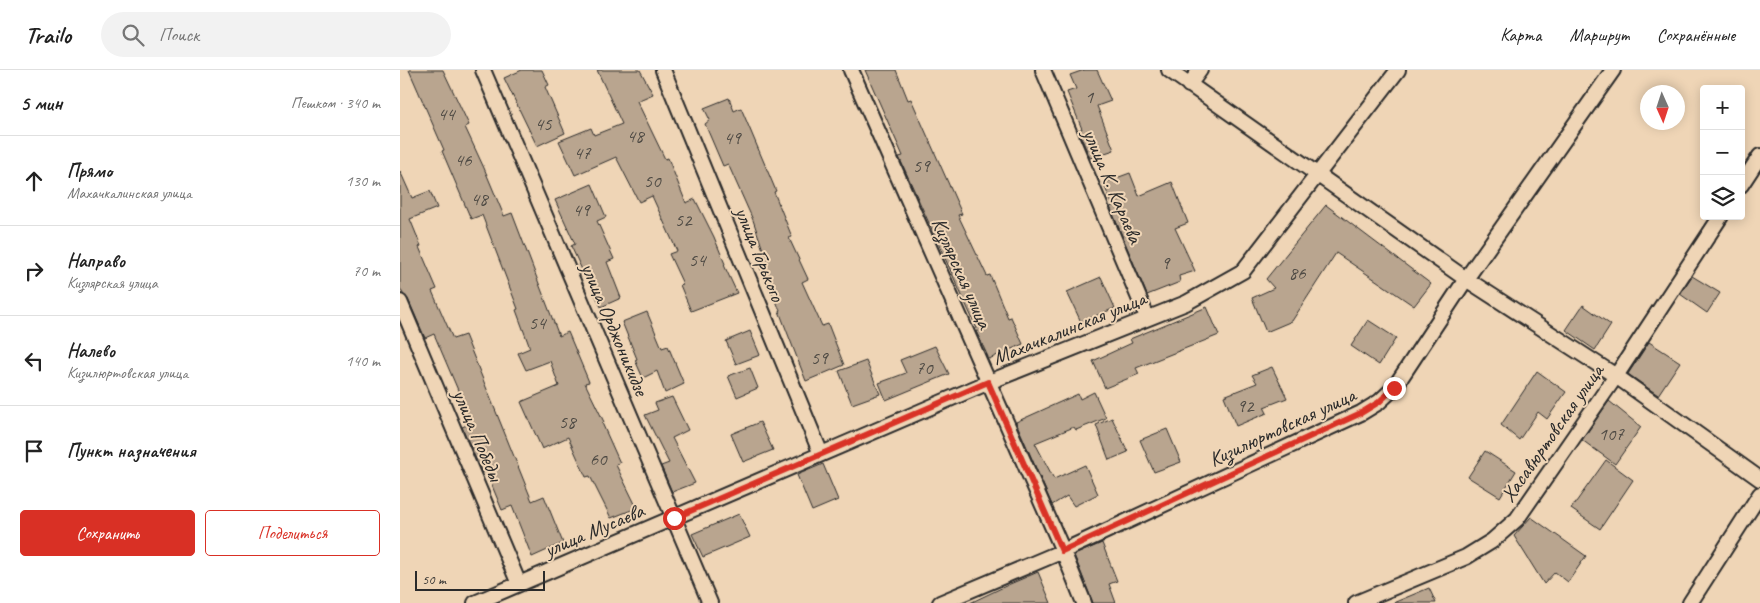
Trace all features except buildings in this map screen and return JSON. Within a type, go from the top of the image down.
[{"type":"street","name":"улица Орджоникидзе","points":[[482,70],[710,603]]},
{"type":"street","name":"улица Горького","points":[[663,70],[821,454]]},
{"type":"street","name":"Кизлярская улица","points":[[851,70],[1084,603]]},
{"type":"street","name":"улица К. Караева","points":[[1042,70],[1147,318]]},
{"type":"street","points":[[1169,70],[1466,279],[1616,376],[1760,479]]},
{"type":"street","points":[[1190,85],[1200,70]]},
{"type":"street","name":"Махачкалинская улица","points":[[674,518],[988,382],[1186,303],[1243,271],[1398,70]]},
{"type":"street","name":"Кизилюртовская улица","points":[[940,603],[1062,551],[1361,413],[1379,402],[1394,388],[1466,279],[1613,70]]},
{"type":"street","points":[[1745,179],[1760,156]]},
{"type":"street","name":"Хасавюртовская улица","points":[[1356,603],[1466,557],[1492,542],[1517,519],[1616,376],[1718,220]]},
{"type":"street","name":"улица Победы","points":[[400,302],[519,584]]},
{"type":"street","points":[[1690,603],[1760,494]]},
{"type":"street","name":"улица Мусаева","points":[[476,603],[674,518]]},
{"type":"route","points":[[674,518],[988,382],[1062,551],[1361,413],[1379,402],[1394,388]]}]
